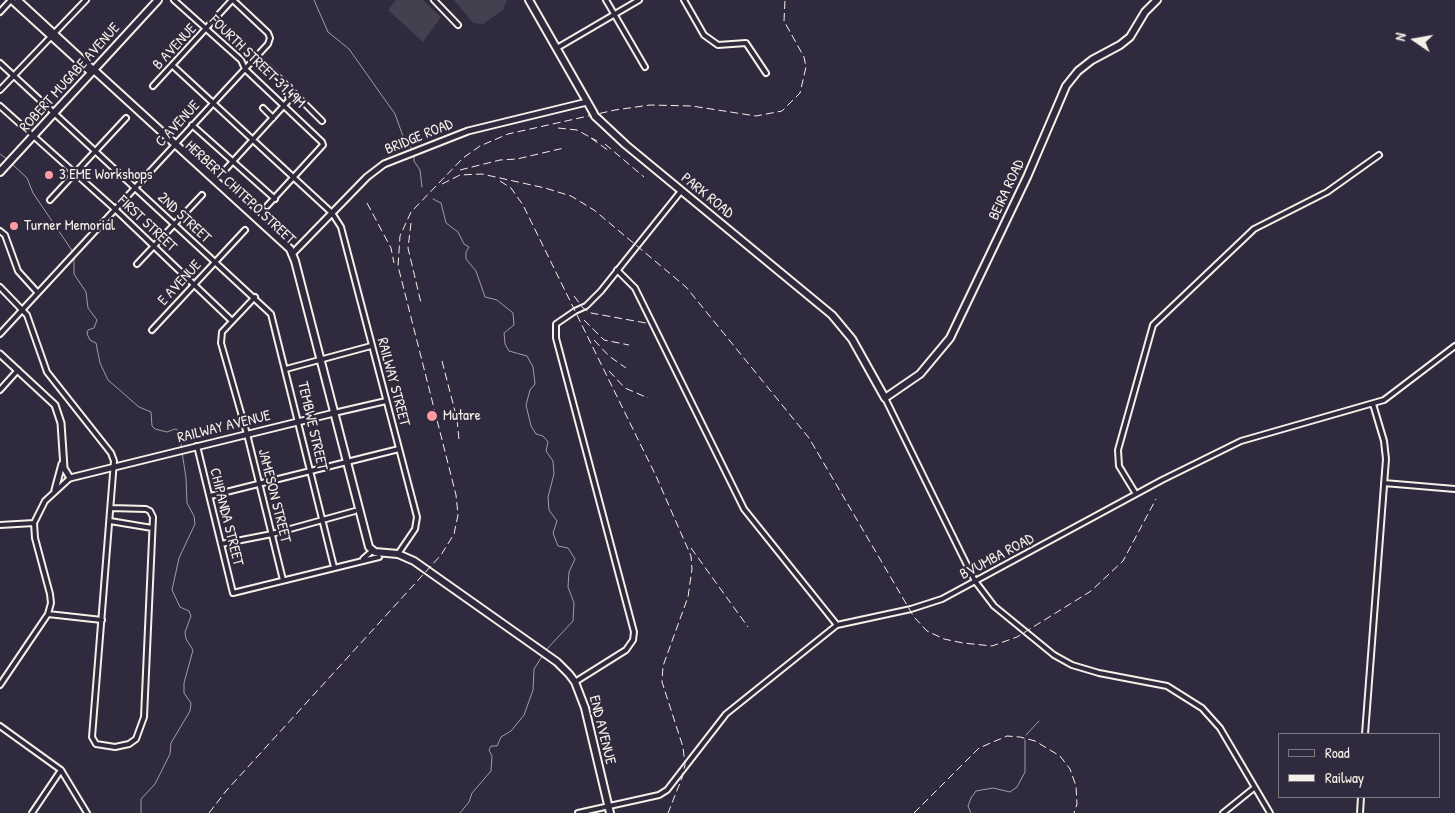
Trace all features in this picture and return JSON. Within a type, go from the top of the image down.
[{"type":"highway","name":"ROBERT MUGABE AVENUE","points":[[2,170],[158,0]]},
{"type":"highway","name":"PARK ROAD","points":[[529,0],[594,114],[606,128],[838,321],[852,339],[885,398]]},
{"type":"highway","name":"BEIRA ROAD","points":[[885,398],[920,374],[950,338],[1027,177],[1066,86],[1078,71],[1092,60],[1120,45],[1130,37],[1146,12],[1157,0]]},
{"type":"highway","name":"HERBERT CHITEPO STREET","points":[[92,71],[286,251],[293,267],[318,359]]},
{"type":"highway","name":"HERBERT CHITEPO STREET","points":[[173,145],[285,244],[292,254],[345,463],[371,553]]},
{"type":"highway","name":"HERBERT CHITEPO STREET","points":[[345,463],[364,545],[371,553]]},
{"type":"highway","name":"END AVENUE","points":[[371,553],[379,557],[401,558],[412,562],[457,597],[531,644]]},
{"type":"highway","name":"END AVENUE","points":[[371,553],[398,554],[414,561],[564,668],[575,682],[585,708],[609,809]]},
{"type":"main road","name":"HERBERT CHITEPO STREET","points":[[11,0],[53,35]]},
{"type":"main road","name":"HERBERT CHITEPO STREET","points":[[18,0],[92,71]]},
{"type":"main road","name":"BRIDGE ROAD","points":[[292,254],[367,177],[384,164],[468,131],[587,102]]},
{"type":"main road","points":[[0,354],[55,405],[61,423],[64,468],[70,478]]},
{"type":"main road","name":"RAILWAY AVENUE","points":[[70,478],[332,413]]},
{"type":"main road","points":[[55,490],[63,460]]},
{"type":"street","points":[[0,12],[11,0]]},
{"type":"street","points":[[0,90],[86,0]]},
{"type":"street","name":"FOURTH STREET 31,49M","points":[[174,0],[241,60],[244,69],[322,142],[323,145],[294,178]]},
{"type":"street","name":"B AVENUE","points":[[154,86],[233,0]]},
{"type":"street","name":"C AVENUE","points":[[0,334],[268,44],[270,38],[261,26],[233,0]]},
{"type":"street","points":[[434,0],[458,25]]},
{"type":"street","points":[[606,0],[645,67]]},
{"type":"street","points":[[557,48],[639,0]]},
{"type":"street","points":[[684,0],[704,35],[718,45],[746,43],[766,73]]},
{"type":"street","name":"2ND STREET","points":[[0,63],[255,297]]},
{"type":"street","points":[[173,66],[332,213]]},
{"type":"street","points":[[268,67],[322,121]]},
{"type":"street","points":[[288,87],[289,100]]},
{"type":"street","points":[[225,170],[289,100],[299,98]]},
{"type":"street","name":"FIRST STREET","points":[[0,106],[116,210],[232,320]]},
{"type":"street","points":[[262,108],[273,118]]},
{"type":"street","points":[[50,200],[126,118]]},
{"type":"street","points":[[192,125],[275,199]]},
{"type":"street","points":[[1136,494],[1120,466],[1118,450],[1153,325],[1254,229],[1327,192],[1379,155]]},
{"type":"street","points":[[267,206],[294,178]]},
{"type":"street","points":[[575,682],[626,650],[633,640],[634,632],[555,327],[558,322],[586,306],[681,191]]},
{"type":"street","points":[[137,264],[202,195]]},
{"type":"street","name":"RAILWAY STREET","points":[[332,213],[341,227],[417,523],[398,554]]},
{"type":"street","name":"E AVENUE","points":[[152,330],[245,230]]},
{"type":"street","points":[[0,231],[5,235],[18,271],[38,293]]},
{"type":"street","points":[[617,270],[634,288],[744,509],[837,625]]},
{"type":"street","points":[[0,287],[27,315],[47,372],[111,453],[115,467],[111,508],[92,737],[93,742],[100,745],[122,746],[136,740],[144,717],[152,528],[150,511],[141,508],[111,508]]},
{"type":"street","points":[[232,320],[255,297]]},
{"type":"street","name":"TEMBWE STREET","points":[[255,297],[271,314],[334,567]]},
{"type":"street","name":"JAMESON STREET","points":[[232,320],[222,332],[222,343],[247,434],[283,580]]},
{"type":"street","points":[[286,369],[371,346]]},
{"type":"street","name":"BVUMBA ROAD","points":[[578,813],[609,809],[659,795],[667,790],[726,714],[837,625],[931,603],[1136,494],[1241,442],[1373,404],[1394,394],[1455,346]]},
{"type":"street","points":[[0,390],[18,370]]},
{"type":"street","points":[[885,398],[975,580],[994,606],[1066,663],[1099,673],[1167,686],[1202,708],[1220,728],[1270,813]]},
{"type":"street","name":"RAILWAY AVENUE","points":[[332,413],[386,401]]},
{"type":"street","points":[[1366,733],[1386,460],[1384,441],[1373,404]]},
{"type":"street","name":"CHIPANDA STREET","points":[[197,446],[233,593]]},
{"type":"street","points":[[210,496],[399,449]]},
{"type":"street","points":[[0,685],[48,614],[50,594],[35,538],[34,523],[45,501],[70,478]]},
{"type":"street","points":[[1384,483],[1455,489]]},
{"type":"street","points":[[221,544],[272,534],[355,511]]},
{"type":"street","points":[[110,521],[152,528]]},
{"type":"street","points":[[0,525],[34,523]]},
{"type":"street","name":"END AVENUE","points":[[359,562],[371,553]]},
{"type":"street","name":"END AVENUE","points":[[233,593],[379,557]]},
{"type":"street","points":[[48,614],[102,620]]},
{"type":"street","points":[[0,726],[61,770],[88,813]]},
{"type":"street","points":[[32,813],[61,770]]},
{"type":"street","points":[[1223,813],[1254,788]]},
{"type":"street","points":[[1360,813],[1361,798]]},
{"type":"shaded area","points":[[396,0],[423,0],[441,17],[423,42],[388,10]]},
{"type":"shaded area","points":[[454,0],[507,0],[503,10],[483,24],[473,23]]},
{"type":"waterway","points":[[314,0],[328,32],[349,49],[395,114],[404,139],[412,149]]},
{"type":"waterway","points":[[414,153],[414,161],[420,170],[422,187]]},
{"type":"waterway","points":[[0,154],[7,159]]},
{"type":"waterway","points":[[12,164],[27,178],[33,193],[73,252]]},
{"type":"waterway","points":[[433,199],[441,203],[446,223],[458,232],[464,244],[469,247],[466,252],[466,259],[476,271],[485,297],[497,300],[513,313],[514,325],[504,333],[505,344],[509,351],[527,356],[533,367],[535,384],[530,390],[526,405],[531,426],[536,434],[543,436],[548,442],[546,451],[553,461],[554,474],[548,497],[549,510],[557,521],[553,533],[558,546],[568,548],[575,559],[569,572],[568,587],[574,603],[573,621],[546,650]]},
{"type":"waterway","points":[[74,256],[74,274],[86,292],[88,308],[97,320],[94,328],[88,330],[87,334],[90,340],[96,343],[100,363],[108,380],[139,407],[151,412],[152,426],[155,429],[167,432],[175,429],[182,432],[181,448]]},
{"type":"waterway","points":[[141,813],[141,799],[155,784],[170,754],[171,743],[190,711],[191,703],[184,693],[184,683],[193,650],[186,639],[185,632],[191,616],[189,611],[180,607],[172,590],[179,558],[195,524],[194,516],[187,503],[182,452]]},
{"type":"waterway","points":[[460,813],[469,802],[472,793],[491,771],[492,756],[489,750],[491,746],[497,746],[501,737],[511,731],[524,715],[533,690],[534,669],[543,655]]},
{"type":"waterway","points":[[1026,735],[1039,721]]},
{"type":"waterway","points":[[971,813],[968,806],[976,791],[993,788],[1010,792],[1017,787],[1025,772],[1025,740]]},
{"type":"railway","points":[[209,813],[226,791],[441,555],[454,534],[458,515],[456,495],[398,266],[400,236],[411,212],[463,158],[480,146],[508,134],[615,110],[650,105],[692,106],[756,116],[782,111],[800,93],[806,67],[804,57],[784,21],[785,0]]},
{"type":"railway","points":[[558,128],[577,130],[597,141]]},
{"type":"railway","points":[[591,138],[609,151]]},
{"type":"railway","points":[[605,144],[644,177]]},
{"type":"railway","points":[[460,170],[500,160],[517,159],[564,148]]},
{"type":"railway","points":[[442,184],[460,175],[482,174],[545,188],[571,196],[594,210],[686,287],[809,438],[914,617],[927,631],[944,639],[992,646],[1017,637],[1091,591],[1123,561],[1156,499]]},
{"type":"railway","points":[[500,181],[511,188],[523,205],[656,476],[691,556],[692,569],[688,597],[663,666],[662,682],[683,747],[685,765],[682,778],[668,813]]},
{"type":"railway","points":[[367,203],[391,248],[394,263]]},
{"type":"railway","points":[[411,223],[408,248],[421,303]]},
{"type":"railway","points":[[574,296],[583,308],[591,313],[646,323]]},
{"type":"railway","points":[[584,320],[604,340],[629,345]]},
{"type":"railway","points":[[594,340],[609,356],[626,368]]},
{"type":"railway","points":[[442,361],[457,419],[459,440]]},
{"type":"railway","points":[[609,371],[625,388],[648,398]]},
{"type":"railway","points":[[691,548],[748,627]]},
{"type":"railway","points":[[914,813],[979,748],[1007,736],[1035,741],[1060,756],[1070,769],[1076,786],[1077,804],[1074,813]]},
{"type":"place","name":"3 EME Workshops","points":[[49,175]]},
{"type":"place","name":"Turner Memorial","points":[[14,226]]},
{"type":"place","name":"Mutare","points":[[432,416]]}]
